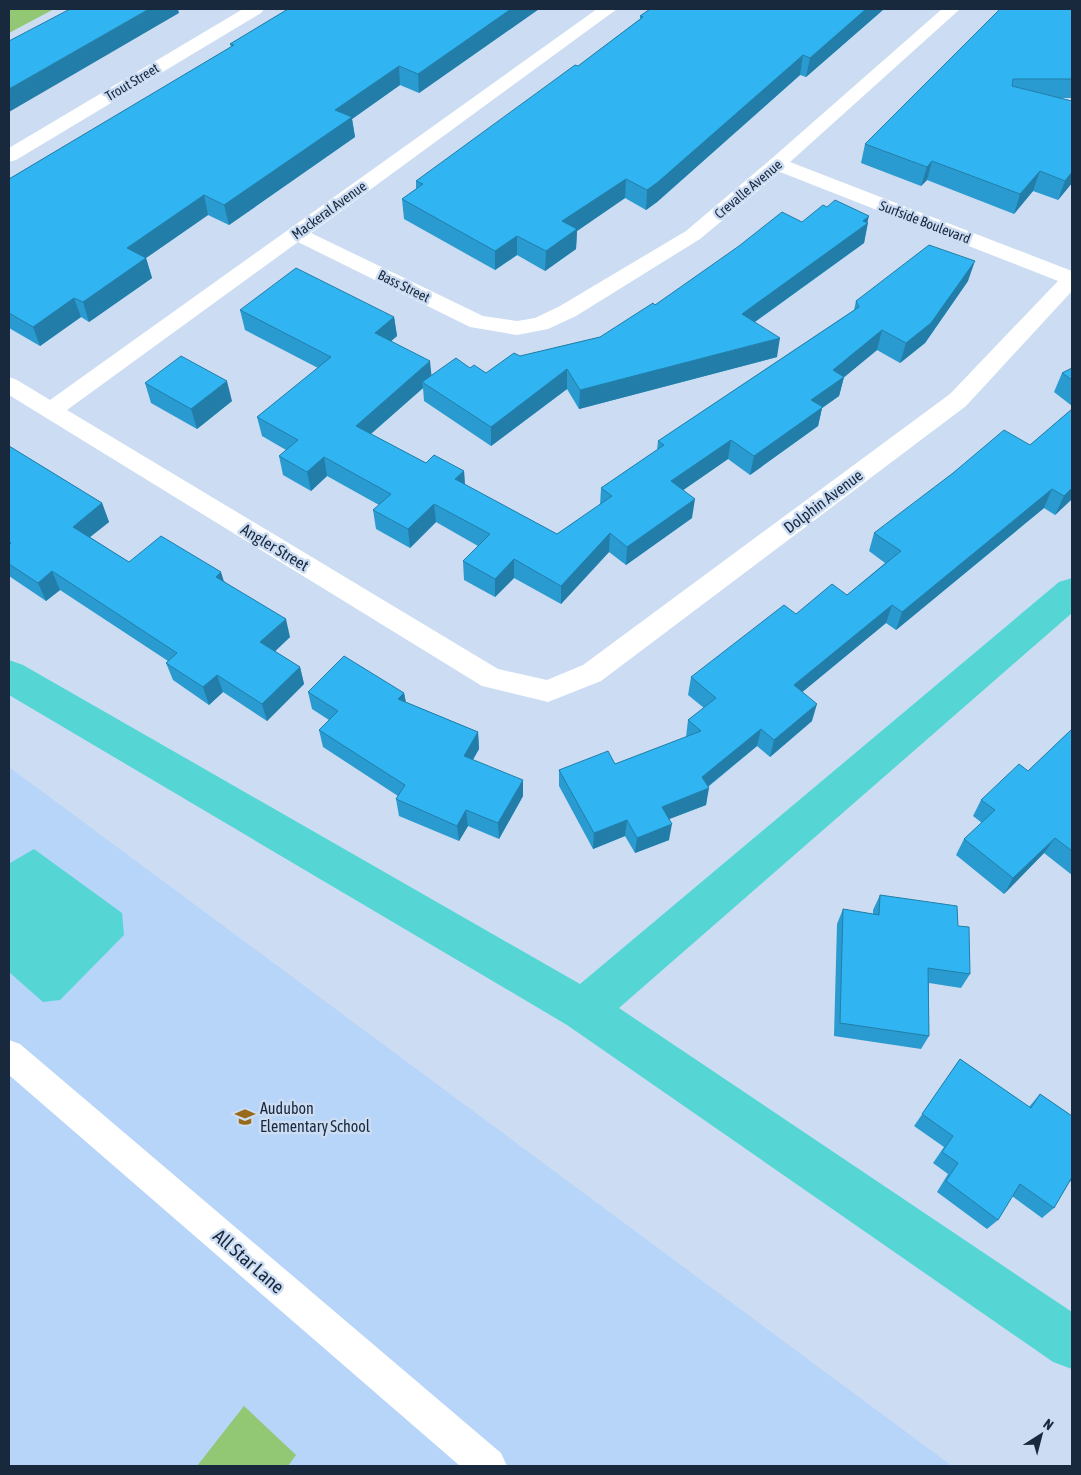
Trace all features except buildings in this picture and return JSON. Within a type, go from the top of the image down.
[{"type":"street","name":"Trout Street","points":[[9,156],[255,9]]},
{"type":"street","name":"Mackeral Avenue","points":[[50,411],[608,9]]},
{"type":"street","name":"Crevalle Avenue","points":[[516,328],[540,324],[568,311],[693,235],[777,164],[952,9]]},
{"type":"street","name":"Surfside Boulevard","points":[[777,164],[1072,279]]},
{"type":"street","name":"Bass Street","points":[[296,234],[478,322],[516,328]]},
{"type":"street","name":"Dolphin Avenue","points":[[548,691],[592,673],[958,400],[1072,279]]},
{"type":"street","name":"Angler Street","points":[[9,386],[491,678],[548,691]]},
{"type":"street","name":"All Star Lane","points":[[9,1056],[488,1466]]},
{"type":"shaded area","points":[[9,9],[54,9],[9,33]]},
{"type":"shaded area","name":"Audubon Elementary School","points":[[9,767],[952,1466],[9,1466]]},
{"type":"shaded area","points":[[34,849],[122,913],[124,935],[60,1000],[43,1002],[9,972],[9,866],[10,863]]},
{"type":"shaded area","points":[[244,1406],[296,1455],[288,1466],[197,1466]]},
{"type":"waterway","points":[[583,1010],[1072,592]]},
{"type":"waterway","points":[[9,676],[583,1010]]},
{"type":"waterway","points":[[583,1010],[1072,1343]]},
{"type":"place","name":"Audubon Elementary School","points":[[245,1117]]}]
